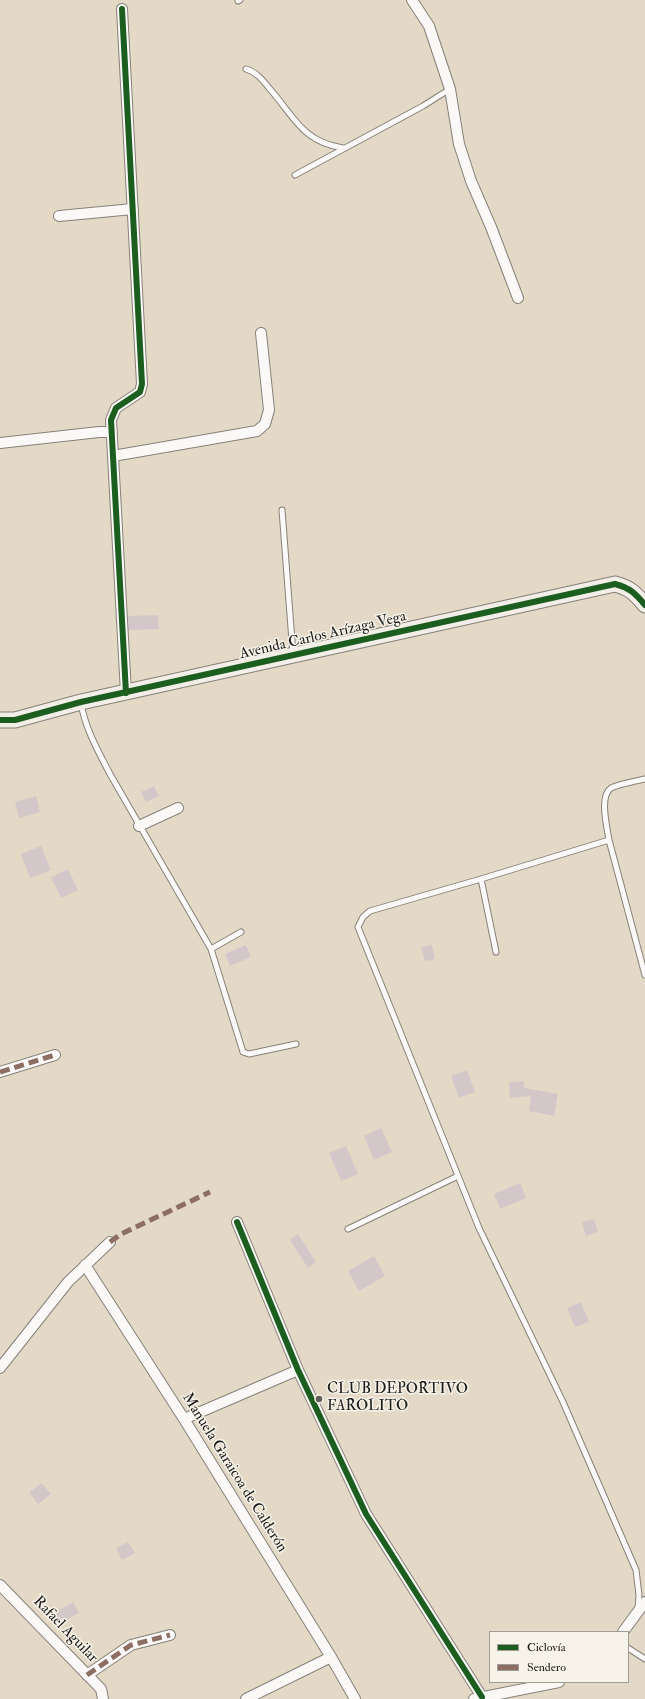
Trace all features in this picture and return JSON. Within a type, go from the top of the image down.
[{"type":"street","points":[[412,0],[429,26],[450,89],[459,144],[471,181],[491,227],[518,298]]},
{"type":"street","points":[[122,9],[142,384],[140,392],[116,408],[111,420],[126,693]]},
{"type":"street","points":[[59,216],[133,209]]},
{"type":"street","points":[[113,456],[257,431],[265,424],[269,410],[261,333]]},
{"type":"street","points":[[0,443],[99,432],[112,432]]},
{"type":"street","name":"Avenida Carlos Arízaga Vega","points":[[0,720],[15,720],[81,702],[615,584],[627,587],[645,605]]},
{"type":"street","points":[[139,826],[178,808]]},
{"type":"street","points":[[0,1072],[55,1055]]},
{"type":"street","points":[[237,1222],[298,1370],[366,1514],[478,1698],[554,1683]]},
{"type":"street","points":[[0,1368],[68,1282],[85,1264],[110,1242]]},
{"type":"street","name":"Manuela Garaicoa de Calderón","points":[[85,1264],[184,1419],[331,1657],[355,1699]]},
{"type":"street","points":[[184,1419],[298,1370]]},
{"type":"street","name":"Rafael Aguilar","points":[[0,1585],[101,1689],[103,1699]]},
{"type":"street","points":[[624,1631],[645,1602]]},
{"type":"street","points":[[87,1675],[131,1645],[170,1635]]},
{"type":"street","points":[[246,1699],[331,1657]]},
{"type":"lane","points":[[246,68],[261,78],[306,133],[320,141],[343,148]]},
{"type":"lane","points":[[295,175],[422,106],[450,89]]},
{"type":"lane","points":[[282,510],[294,655]]},
{"type":"lane","points":[[81,702],[82,713],[94,744],[139,826],[211,949],[243,1052],[250,1054],[296,1044]]},
{"type":"lane","points":[[645,779],[611,788],[606,794],[604,802],[609,840],[645,975]]},
{"type":"lane","points":[[609,840],[370,911],[363,917],[358,927],[479,1228],[563,1402],[636,1570],[639,1595],[637,1613]]},
{"type":"lane","points":[[481,879],[496,952]]},
{"type":"lane","points":[[211,949],[241,932]]},
{"type":"lane","points":[[348,1229],[458,1176]]},
{"type":"lane","points":[[629,1649],[645,1659]]},
{"type":"building","points":[[158,615],[159,629],[129,630],[128,616]]},
{"type":"building","points":[[154,786],[159,796],[146,802],[141,792]]},
{"type":"building","points":[[36,796],[40,812],[19,818],[15,802]]},
{"type":"building","points":[[41,846],[51,870],[30,878],[21,854]]},
{"type":"building","points":[[68,869],[78,890],[61,898],[51,877]]},
{"type":"building","points":[[246,945],[251,957],[230,966],[225,954]]},
{"type":"building","points":[[432,945],[435,959],[425,961],[421,947]]},
{"type":"building","points":[[467,1070],[475,1092],[459,1098],[451,1076]]},
{"type":"building","points":[[524,1081],[524,1088],[558,1094],[554,1116],[529,1111],[531,1096],[510,1098],[509,1082]]},
{"type":"building","points":[[381,1128],[392,1152],[374,1160],[364,1136]]},
{"type":"building","points":[[346,1146],[358,1174],[341,1181],[329,1153]]},
{"type":"building","points":[[520,1183],[526,1198],[500,1209],[494,1194]]},
{"type":"building","points":[[594,1219],[598,1232],[586,1236],[582,1222]]},
{"type":"building","points":[[298,1234],[316,1262],[308,1268],[290,1240]]},
{"type":"building","points":[[374,1256],[385,1276],[359,1291],[348,1271]]},
{"type":"building","points":[[581,1302],[589,1322],[575,1327],[567,1308]]},
{"type":"building","points":[[42,1483],[51,1494],[38,1504],[29,1492]]},
{"type":"building","points":[[128,1542],[135,1553],[122,1560],[116,1548]]},
{"type":"building","points":[[73,1602],[79,1613],[61,1623],[55,1612]]},
{"type":"marked path","points":[[0,1072],[55,1055]]},
{"type":"marked path","points":[[110,1242],[121,1234],[210,1192]]},
{"type":"marked path","points":[[87,1675],[131,1645],[170,1635]]},
{"type":"cycle path","points":[[122,9],[142,384],[140,392],[116,408],[111,420],[126,693]]},
{"type":"cycle path","points":[[0,720],[15,720],[81,702],[615,584],[625,587],[638,597],[645,605]]},
{"type":"cycle path","points":[[237,1222],[298,1370],[366,1514],[482,1697]]},
{"type":"place","name":"CLUB DEPORTIVO FAROLITO","points":[[319,1399]]}]
